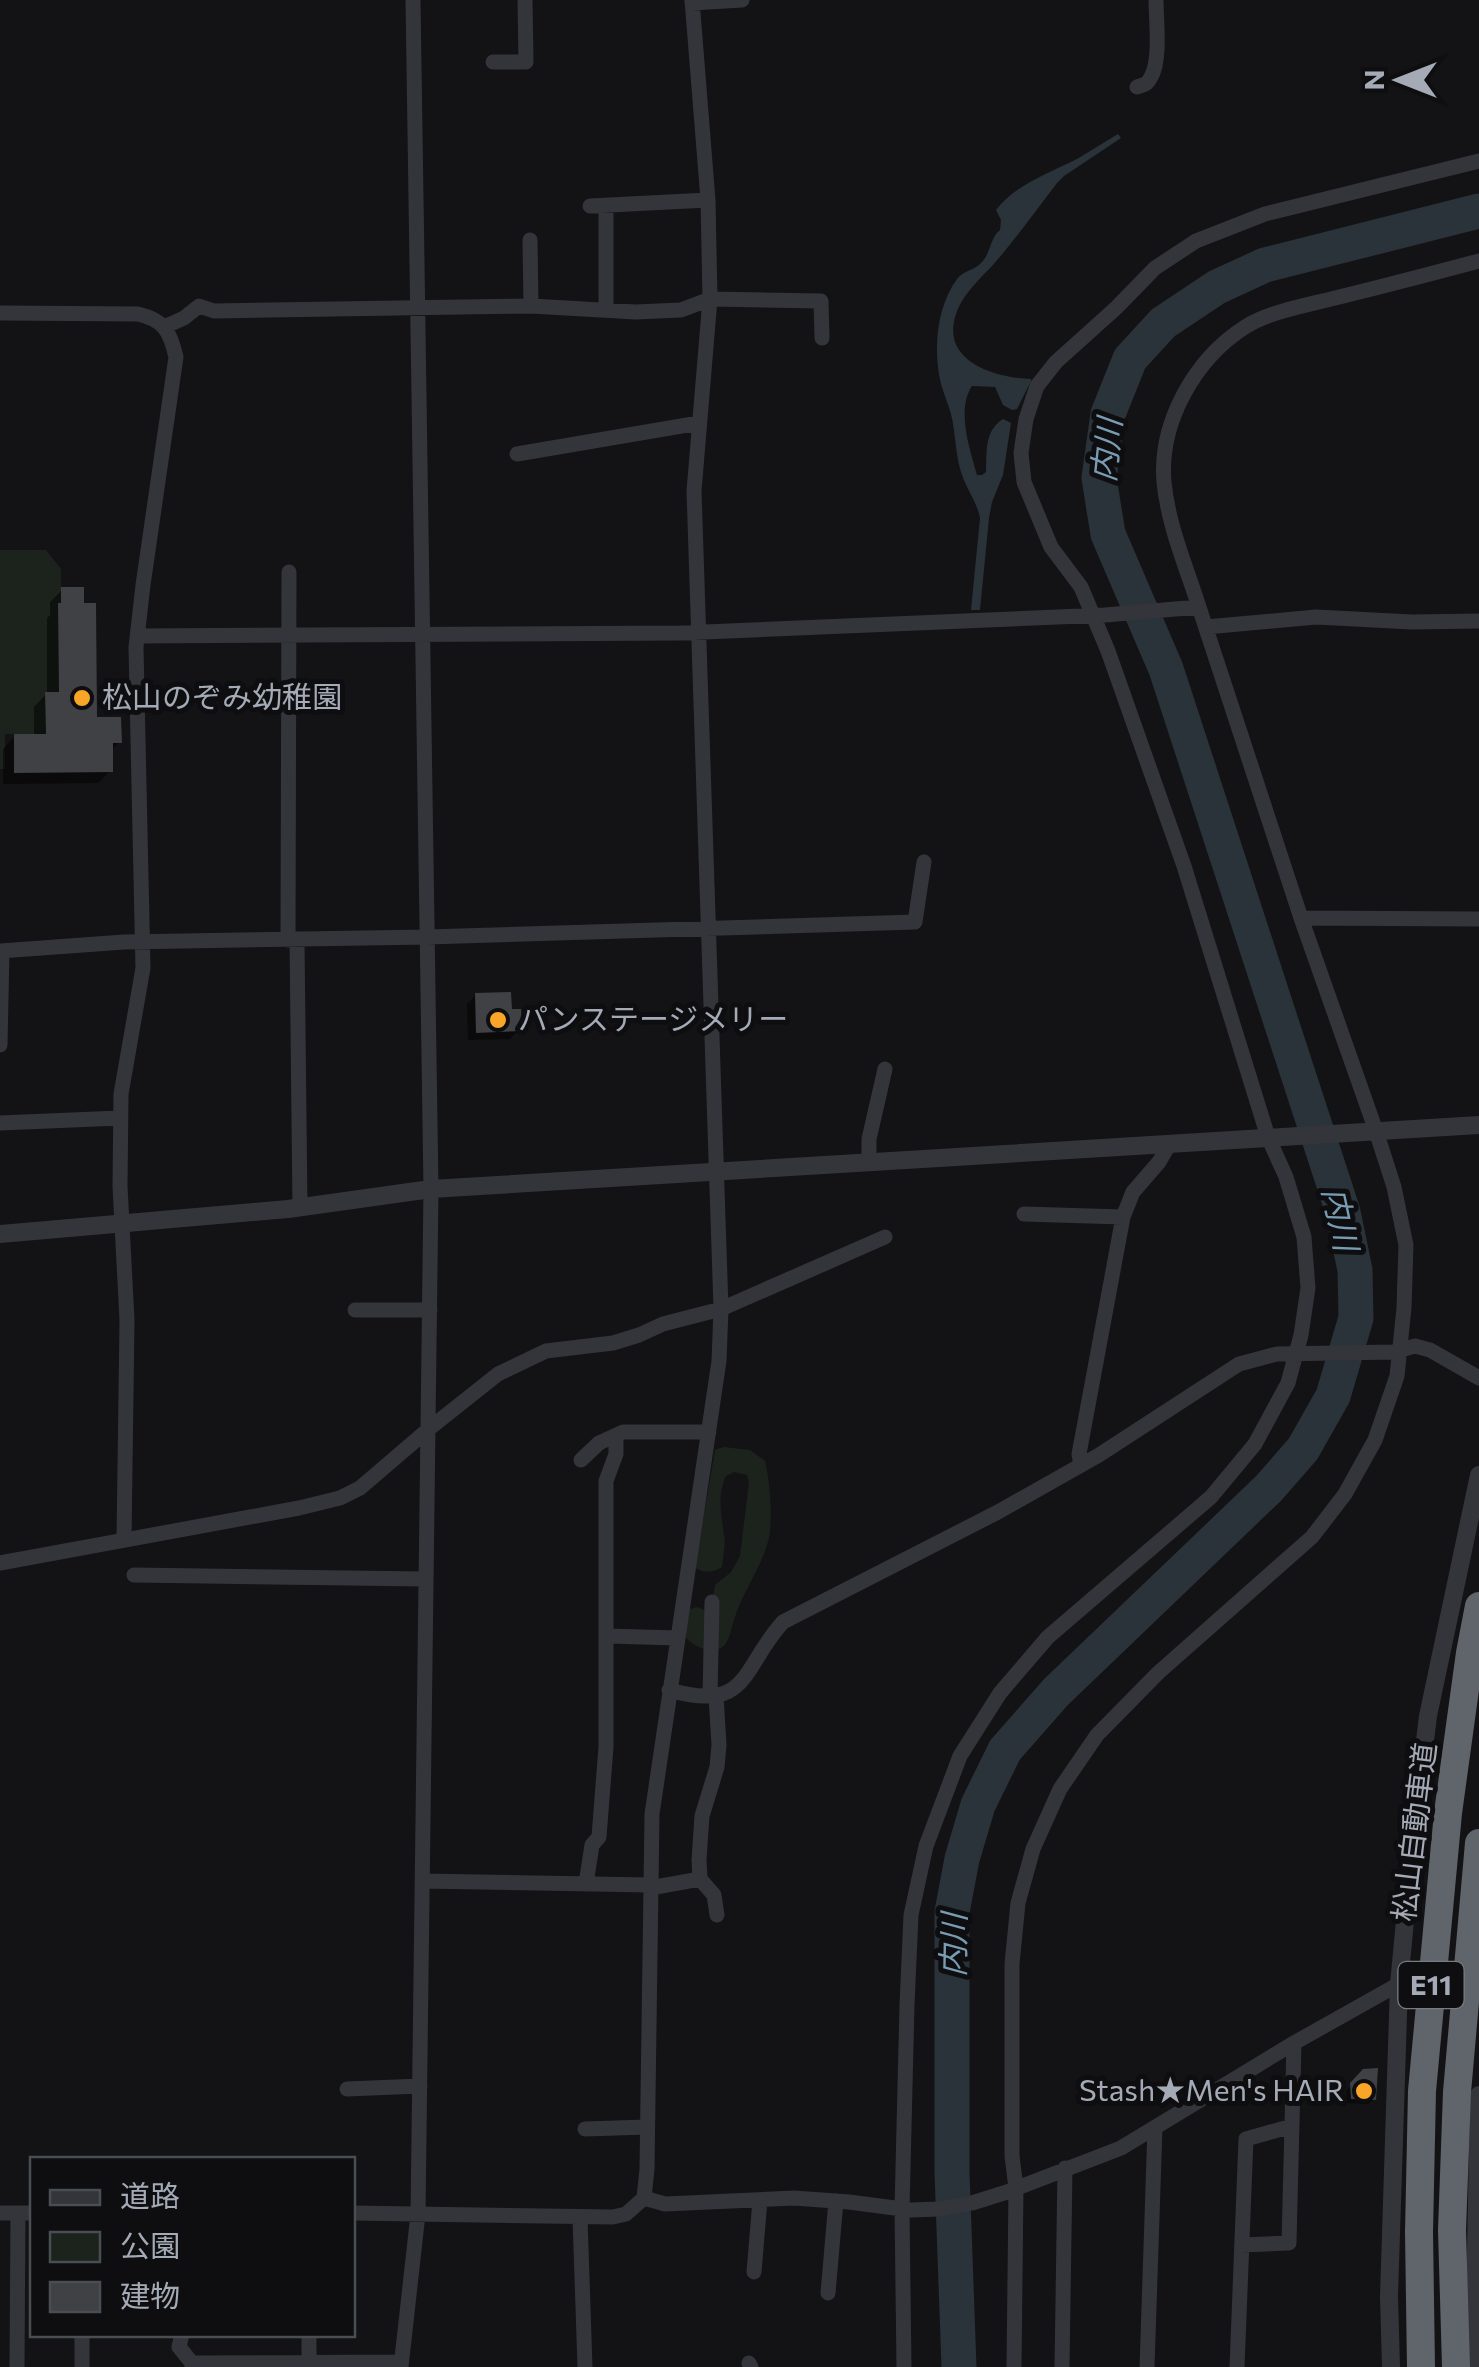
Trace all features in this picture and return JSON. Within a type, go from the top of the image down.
[{"type":"highway","name":"松山自動車道","points":[[1421,2367],[1422,2091],[1448,1813],[1479,1606]]},
{"type":"highway","name":"E11","points":[[1456,2367],[1452,2230],[1457,2092],[1479,1843]]},
{"type":"street","points":[[182,2337],[180,2347],[192,2365],[401,2364],[418,2214],[431,1189],[413,0]]},
{"type":"street","points":[[493,62],[526,62],[525,0]]},
{"type":"street","points":[[355,2213],[613,2217],[626,2214],[644,2198],[652,1814],[719,1361],[721,1309],[694,490],[710,299],[708,200],[692,2],[742,0]]},
{"type":"street","points":[[1138,88],[1152,76],[1156,61],[1156,0]]},
{"type":"street","points":[[904,2367],[911,1916],[926,1846],[960,1756],[1000,1692],[1048,1637],[1211,1497],[1255,1444],[1299,1354],[1308,1288],[1304,1237],[1286,1177],[1099,615],[1051,547],[1024,482],[1021,453],[1026,419],[1037,386],[1056,362],[1155,268],[1196,242],[1265,214],[1479,161]]},
{"type":"street","points":[[606,309],[598,206],[708,200]]},
{"type":"street","points":[[530,240],[531,306]]},
{"type":"street","points":[[1014,2367],[1012,1964],[1018,1903],[1033,1849],[1060,1789],[1097,1734],[1158,1673],[1312,1537],[1345,1494],[1376,1440],[1397,1376],[1404,1308],[1406,1245],[1394,1187],[1372,1131],[1206,628],[1193,608],[1164,480],[1168,438],[1181,398],[1198,370],[1221,344],[1248,325],[1282,312],[1479,262]]},
{"type":"street","points":[[164,327],[198,306],[214,311],[531,306],[636,312],[681,310],[710,299],[821,301],[822,338]]},
{"type":"street","points":[[0,313],[138,314],[154,318],[164,327],[176,357],[137,636],[143,968],[125,1062],[120,1118],[127,1320],[124,1540]]},
{"type":"street","points":[[517,454],[699,422]]},
{"type":"street","points":[[289,572],[292,939],[300,1207]]},
{"type":"street","points":[[137,636],[700,631],[1193,608]]},
{"type":"street","points":[[1206,628],[1316,617],[1479,622]]},
{"type":"street","points":[[0,1044],[1,951],[142,942],[916,922],[924,862]]},
{"type":"street","points":[[1301,918],[1479,919]]},
{"type":"street","points":[[869,1162],[869,1139],[885,1069]]},
{"type":"street","points":[[0,1122],[120,1118]]},
{"type":"street","points":[[0,1234],[300,1207],[431,1189],[1479,1126]]},
{"type":"street","points":[[1081,1465],[1078,1454],[1123,1216],[1133,1192],[1160,1162],[1170,1143]]},
{"type":"street","points":[[1024,1214],[1123,1216]]},
{"type":"street","points":[[0,1563],[340,1498],[372,1480],[498,1374],[546,1351],[613,1343],[663,1324],[721,1309],[885,1236]]},
{"type":"street","points":[[355,1310],[430,1310]]},
{"type":"street","points":[[669,1690],[713,1696],[737,1687],[783,1622],[914,1557],[1081,1465],[1239,1364],[1277,1354],[1397,1351],[1408,1346],[1422,1347],[1479,1378]]},
{"type":"street","points":[[581,1460],[623,1432],[708,1432]]},
{"type":"street","points":[[586,1884],[592,1845],[599,1838],[604,1783],[608,1636],[606,1481],[616,1454],[616,1438]]},
{"type":"street","points":[[1391,2367],[1388,2296],[1399,1984],[1412,1847],[1428,1716],[1479,1475]]},
{"type":"street","points":[[134,1575],[426,1579]]},
{"type":"street","points":[[712,1602],[713,1696],[719,1745],[717,1767],[702,1816],[700,1879],[714,1895],[717,1916]]},
{"type":"street","points":[[608,1636],[677,1638]]},
{"type":"street","points":[[422,1881],[650,1887],[700,1879]]},
{"type":"street","points":[[644,2198],[665,2204],[794,2198],[906,2209],[940,2209],[972,2203],[1121,2148],[1399,1984]]},
{"type":"street","points":[[1242,2245],[1289,2243],[1294,2043]]},
{"type":"street","points":[[348,2090],[420,2086]]},
{"type":"street","points":[[1477,2367],[1479,2095]]},
{"type":"street","points":[[1237,2367],[1246,2139],[1292,2126]]},
{"type":"street","points":[[585,2129],[647,2127]]},
{"type":"street","points":[[1148,2367],[1155,2127]]},
{"type":"street","points":[[1062,2367],[1065,2168]]},
{"type":"street","points":[[754,2272],[760,2200]]},
{"type":"street","points":[[828,2293],[836,2201]]},
{"type":"street","points":[[0,2214],[25,2213],[17,2367]]},
{"type":"street","points":[[580,2218],[585,2367]]},
{"type":"street","points":[[82,2337],[82,2367]]},
{"type":"street","points":[[309,2337],[309,2362]]},
{"type":"street","points":[[0,2346],[18,2347]]},
{"type":"green space","points":[[0,550],[46,550],[61,569],[59,692],[45,693],[46,734],[5,734],[5,769],[0,769]]},
{"type":"green space","points":[[715,1450],[750,1450],[765,1461],[771,1523],[764,1555],[728,1639],[721,1648],[707,1650],[686,1638],[686,1619],[690,1609],[707,1611],[715,1585],[731,1572],[740,1556],[749,1482],[747,1475],[734,1472],[726,1476],[721,1490],[725,1542],[722,1567],[708,1572],[695,1568]]},
{"type":"shaded area","points":[[1118,134],[1121,138],[1057,183],[969,291],[956,314],[953,330],[963,355],[1001,375],[1031,379],[1017,409],[1003,405],[995,387],[972,386],[967,396],[966,430],[977,475],[986,472],[992,430],[1003,419],[1011,423],[1003,475],[989,518],[980,610],[971,610],[980,518],[960,467],[951,414],[941,384],[937,344],[945,303],[957,279],[985,258],[1000,230],[996,210],[1004,201]]},
{"type":"building","points":[[61,587],[84,587],[84,603],[96,603],[97,717],[121,717],[122,743],[113,743],[113,772],[14,773],[14,734],[46,734],[45,692],[59,692]]},
{"type":"building","name":"パンステージメリー","points":[[511,992],[512,1009],[521,1009],[522,1031],[476,1033],[475,993]]},
{"type":"building","name":"Stash★Men's HAIR","points":[[1378,2068],[1376,2100],[1351,2099],[1350,2083],[1363,2069]]},
{"type":"waterway","name":"内川","points":[[959,2367],[952,2172],[952,1912],[978,1805],[1005,1750],[1056,1692],[1269,1488],[1303,1449],[1333,1396],[1356,1318],[1355,1270],[1343,1212],[1166,669],[1108,534],[1099,478],[1108,414],[1130,359],[1163,323],[1217,287],[1265,265],[1479,211]]},
{"type":"place","name":"松山のぞみ幼稚園","points":[[82,698]]},
{"type":"place","name":"パンステージメリー","points":[[498,1020]]},
{"type":"place","name":"Stash★Men's HAIR","points":[[1364,2091]]}]
